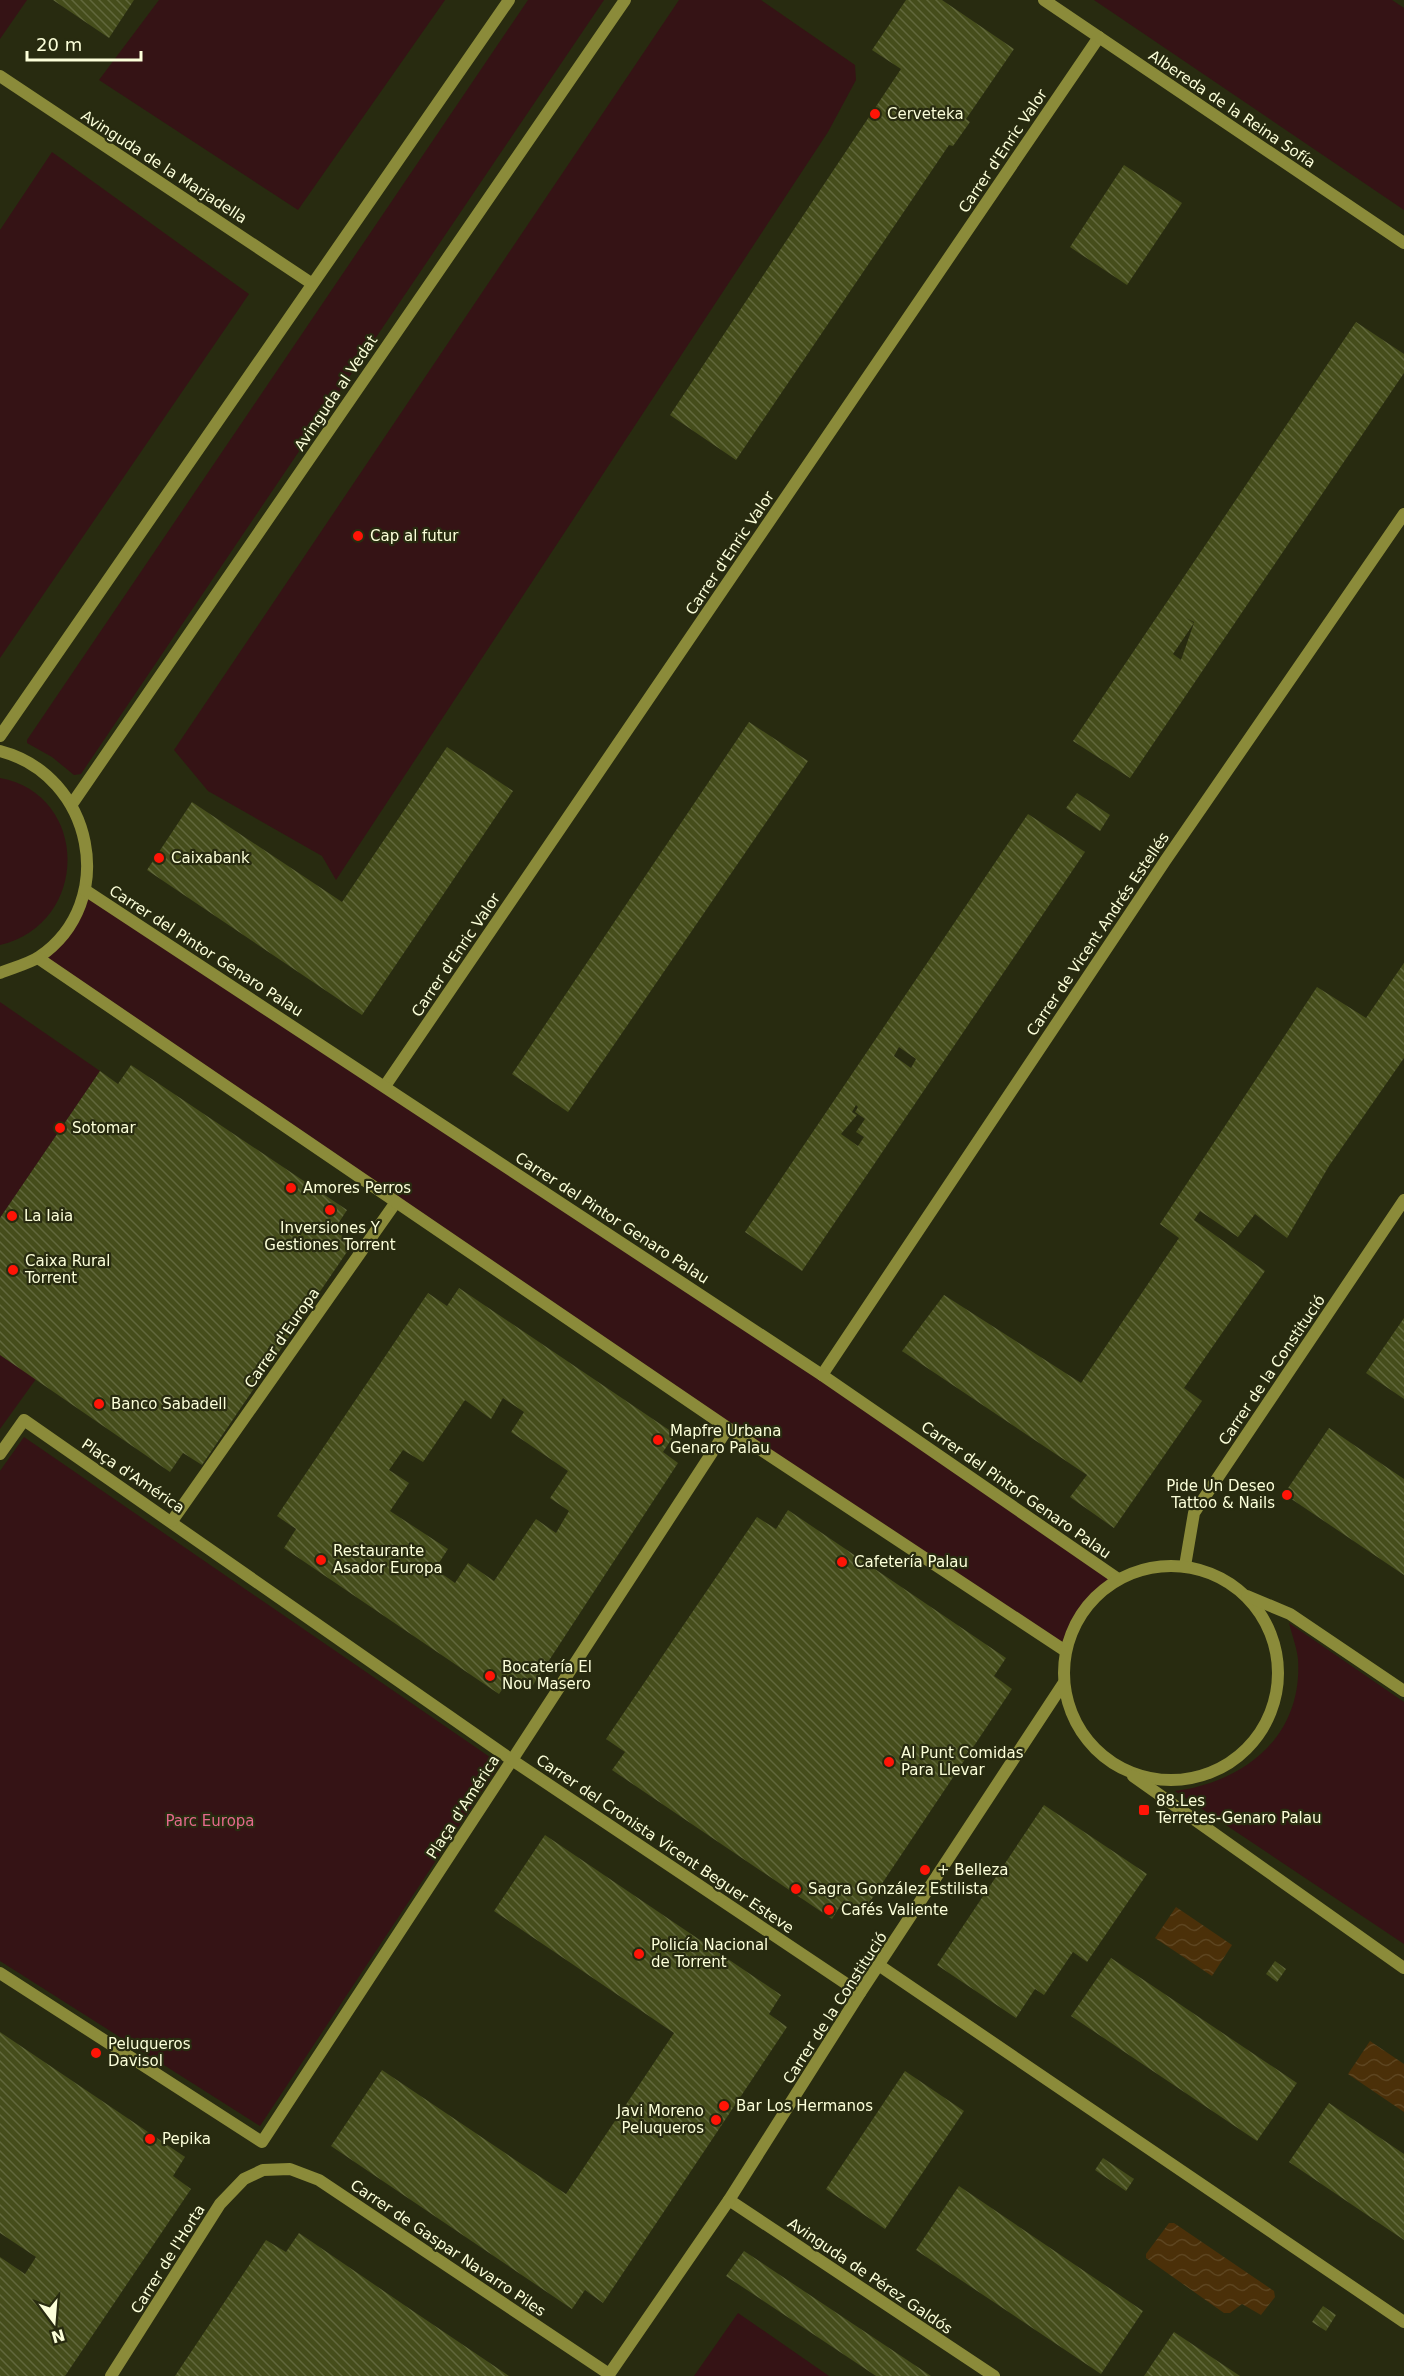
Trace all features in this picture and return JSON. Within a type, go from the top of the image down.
[{"type":"street","points":[[0,736],[311,283],[509,0]]},
{"type":"street","name":"Avinguda al Vedat","points":[[72,804],[625,0]]},
{"type":"street","name":"Albereda de la Reina Sofía","points":[[1044,0],[1404,243]]},
{"type":"street","name":"Carrer d'Enric Valor","points":[[385,1086],[1099,37]]},
{"type":"street","name":"Avinguda de la Marjadella","points":[[0,76],[311,283]]},
{"type":"street","name":"Carrer de Vicent Andrés Estellés","points":[[822,1375],[1165,861],[1404,514]]},
{"type":"street","points":[[0,751],[12,754],[46,774],[72,804],[88,850],[85,890],[67,930],[38,958],[0,973]]},
{"type":"street","name":"Carrer del Pintor Genaro Palau","points":[[85,890],[822,1375],[1118,1579]]},
{"type":"street","points":[[38,958],[728,1428],[1064,1650]]},
{"type":"street","name":"Carrer de la Constitució","points":[[1185,1566],[1194,1512],[1404,1200]]},
{"type":"street","name":"Carrer d'Europa","points":[[171,1521],[396,1202]]},
{"type":"street","name":"Plaça d'América","points":[[0,1454],[24,1420],[512,1760],[262,2142],[0,1972]]},
{"type":"street","name":"Carrer del Cronista Vicent Beguer Esteve","points":[[728,1428],[512,1760],[860,1993]]},
{"type":"street","points":[[1404,1691],[1290,1614],[1246,1595],[1215,1575],[1185,1566],[1150,1569],[1118,1579],[1095,1596],[1078,1617],[1064,1650],[1064,1684],[1070,1714],[1090,1746],[1108,1762],[1130,1773],[1404,1968]]},
{"type":"street","points":[[1130,1773],[1170,1782],[1220,1770],[1250,1748],[1272,1714],[1280,1672],[1272,1635],[1246,1595]]},
{"type":"street","name":"Carrer de la Constitució","points":[[609,2375],[729,2200],[860,1993],[880,1966],[1064,1684]]},
{"type":"street","points":[[880,1966],[1404,2322]]},
{"type":"street","name":"Carrer de Gaspar Navarro Piles","points":[[263,2170],[290,2169],[319,2180],[609,2375]]},
{"type":"street","name":"Carrer de l'Horta","points":[[111,2376],[220,2204],[244,2179],[263,2170]]},
{"type":"street","name":"Avinguda de Pérez Galdós","points":[[729,2200],[994,2376]]},
{"type":"green space","points":[[0,0],[27,0],[0,39]]},
{"type":"green space","points":[[159,0],[445,0],[298,210],[99,80]]},
{"type":"green space","points":[[528,0],[604,0],[81,774],[74,775],[52,757],[27,743],[27,740]]},
{"type":"green space","points":[[679,0],[761,0],[855,65],[856,80],[828,132],[336,880],[322,856],[208,791],[174,750]]},
{"type":"green space","points":[[1094,0],[1392,0],[1404,8],[1404,210]]},
{"type":"green space","points":[[52,152],[249,294],[0,658],[0,230]]},
{"type":"green space","points":[[0,778],[29,789],[50,808],[63,832],[68,859],[63,887],[51,912],[30,932],[0,945]]},
{"type":"green space","points":[[85,890],[1118,1579],[1085,1610],[1064,1650],[38,958],[67,930]]},
{"type":"green space","points":[[0,1002],[100,1071],[0,1218]]},
{"type":"green space","points":[[0,1355],[36,1379],[0,1429]]},
{"type":"green space","name":"Parc Europa","points":[[24,1437],[500,1764],[260,2126],[0,1961],[0,1471]]},
{"type":"green space","points":[[1289,1623],[1404,1702],[1404,1944],[1175,1791],[1201,1786],[1246,1766],[1265,1750],[1280,1732],[1291,1711],[1297,1686],[1298,1659]]},
{"type":"green space","points":[[738,2313],[829,2376],[694,2376]]},
{"type":"water","points":[[1176,1907],[1232,1945],[1212,1976],[1155,1938]]},
{"type":"water","points":[[1370,2041],[1404,2064],[1404,2112],[1348,2074]]},
{"type":"water","points":[[1169,2223],[1174,2223],[1274,2291],[1275,2297],[1261,2315],[1242,2304],[1230,2313],[1224,2313],[1146,2258],[1146,2254]]},
{"type":"building","points":[[53,0],[134,0],[109,38]]},
{"type":"building","points":[[906,0],[942,0],[1014,49],[966,119],[970,122],[953,146],[949,145],[736,460],[670,415],[901,69],[872,50]]},
{"type":"building","points":[[1124,165],[1182,203],[1127,285],[1070,247]]},
{"type":"building","points":[[1356,322],[1404,354],[1404,373],[1130,778],[1073,741]],"holes":[[[1194,623],[1181,660],[1173,654]]]},
{"type":"building","points":[[749,722],[808,761],[568,1112],[512,1074]]},
{"type":"building","points":[[447,747],[513,791],[362,1015],[147,870],[192,802],[342,902]]},
{"type":"building","points":[[1077,793],[1110,815],[1100,831],[1066,808]]},
{"type":"building","points":[[1028,814],[1085,852],[802,1271],[745,1232]],"holes":[[[899,1047],[916,1059],[911,1068],[894,1056]],[[856,1105],[858,1107],[855,1112],[865,1119],[856,1132],[864,1137],[858,1146],[841,1134],[857,1115],[852,1112]]]},
{"type":"building","points":[[1404,963],[1404,1058],[1329,1166],[1287,1238],[1255,1214],[1238,1237],[1200,1211],[1194,1220],[1265,1271],[1184,1388],[1202,1401],[1114,1528],[1070,1497],[1087,1475],[902,1351],[944,1295],[1081,1383],[1179,1238],[1160,1224],[1317,987],[1366,1018]]},
{"type":"building","points":[[131,1065],[347,1210],[334,1230],[353,1243],[202,1465],[183,1453],[170,1472],[0,1355],[0,1218],[100,1071],[118,1084]]},
{"type":"building","points":[[459,1288],[675,1434],[663,1452],[678,1463],[531,1688],[512,1675],[499,1694],[284,1548],[296,1529],[277,1516],[428,1293],[447,1306]],"holes":[[[503,1398],[524,1412],[511,1432],[568,1471],[550,1498],[569,1511],[556,1533],[536,1519],[494,1581],[468,1563],[455,1583],[435,1569],[448,1549],[390,1511],[409,1483],[389,1470],[403,1450],[423,1462],[465,1400],[491,1419]]]},
{"type":"building","points":[[1404,1318],[1404,1399],[1366,1373]]},
{"type":"building","points":[[1329,1428],[1404,1479],[1404,1575],[1284,1494]]},
{"type":"building","points":[[788,1510],[1006,1658],[994,1676],[1012,1689],[863,1912],[844,1900],[832,1919],[612,1770],[625,1752],[606,1739],[757,1517],[776,1529]]},
{"type":"building","points":[[1044,1805],[1147,1874],[1087,1962],[1073,1952],[1044,1995],[1035,1989],[1016,2018],[937,1965]]},
{"type":"building","points":[[545,1835],[781,1995],[769,2014],[787,2027],[603,2303],[585,2290],[572,2309],[331,2146],[382,2070],[566,2194],[674,2033],[494,1911]]},
{"type":"building","points":[[1111,1958],[1297,2083],[1257,2141],[1071,2016]]},
{"type":"building","points":[[1275,1961],[1286,1969],[1277,1982],[1266,1974]]},
{"type":"building","points":[[0,2032],[185,2157],[173,2176],[191,2189],[65,2376],[0,2376],[0,2257],[25,2274],[36,2257],[0,2233]]},
{"type":"building","points":[[905,2071],[964,2111],[885,2229],[826,2189]]},
{"type":"building","points":[[1329,2103],[1404,2154],[1404,2240],[1289,2162]]},
{"type":"building","points":[[1103,2158],[1134,2179],[1126,2191],[1095,2170]]},
{"type":"building","points":[[959,2186],[1143,2311],[1101,2374],[916,2250]]},
{"type":"building","points":[[299,2233],[509,2376],[175,2376],[266,2240],[286,2252]]},
{"type":"building","points":[[744,2251],[931,2376],[876,2376],[726,2276]]},
{"type":"building","points":[[1323,2306],[1336,2315],[1326,2331],[1312,2322]]},
{"type":"building","points":[[1174,2332],[1240,2376],[1144,2376]]},
{"type":"place","name":"Cerveteka","points":[[875,114]]},
{"type":"place","name":"Cap al futur","points":[[358,536]]},
{"type":"place","name":"Caixabank","points":[[159,858]]},
{"type":"place","name":"Sotomar","points":[[60,1128]]},
{"type":"place","name":"Amores Perros","points":[[291,1188]]},
{"type":"place","name":"Inversiones Y Gestiones Torrent","points":[[330,1210]]},
{"type":"place","name":"La Iaia","points":[[12,1216]]},
{"type":"place","name":"Caixa Rural Torrent","points":[[13,1270]]},
{"type":"place","name":"Banco Sabadell","points":[[99,1404]]},
{"type":"place","name":"Mapfre Urbana Genaro Palau","points":[[658,1440]]},
{"type":"place","name":"Pide Un Deseo Tattoo & Nails","points":[[1287,1495]]},
{"type":"place","name":"Restaurante Asador Europa","points":[[321,1560]]},
{"type":"place","name":"Cafetería Palau","points":[[842,1562]]},
{"type":"place","name":"Bocatería El Nou Masero","points":[[490,1676]]},
{"type":"place","name":"Al Punt Comidas Para Llevar","points":[[889,1762]]},
{"type":"place","name":"88.Les Terretes-Genaro Palau","points":[[1144,1810]]},
{"type":"place","name":"+ Belleza","points":[[925,1870]]},
{"type":"place","name":"Sagra González Estilista","points":[[796,1889]]},
{"type":"place","name":"Cafés Valiente","points":[[829,1910]]},
{"type":"place","name":"Policía Nacional de Torrent","points":[[639,1954]]},
{"type":"place","name":"Peluqueros Davisol","points":[[96,2053]]},
{"type":"place","name":"Bar Los Hermanos","points":[[724,2106]]},
{"type":"place","name":"Javi Moreno Peluqueros","points":[[716,2120]]},
{"type":"place","name":"Pepika","points":[[150,2139]]}]
